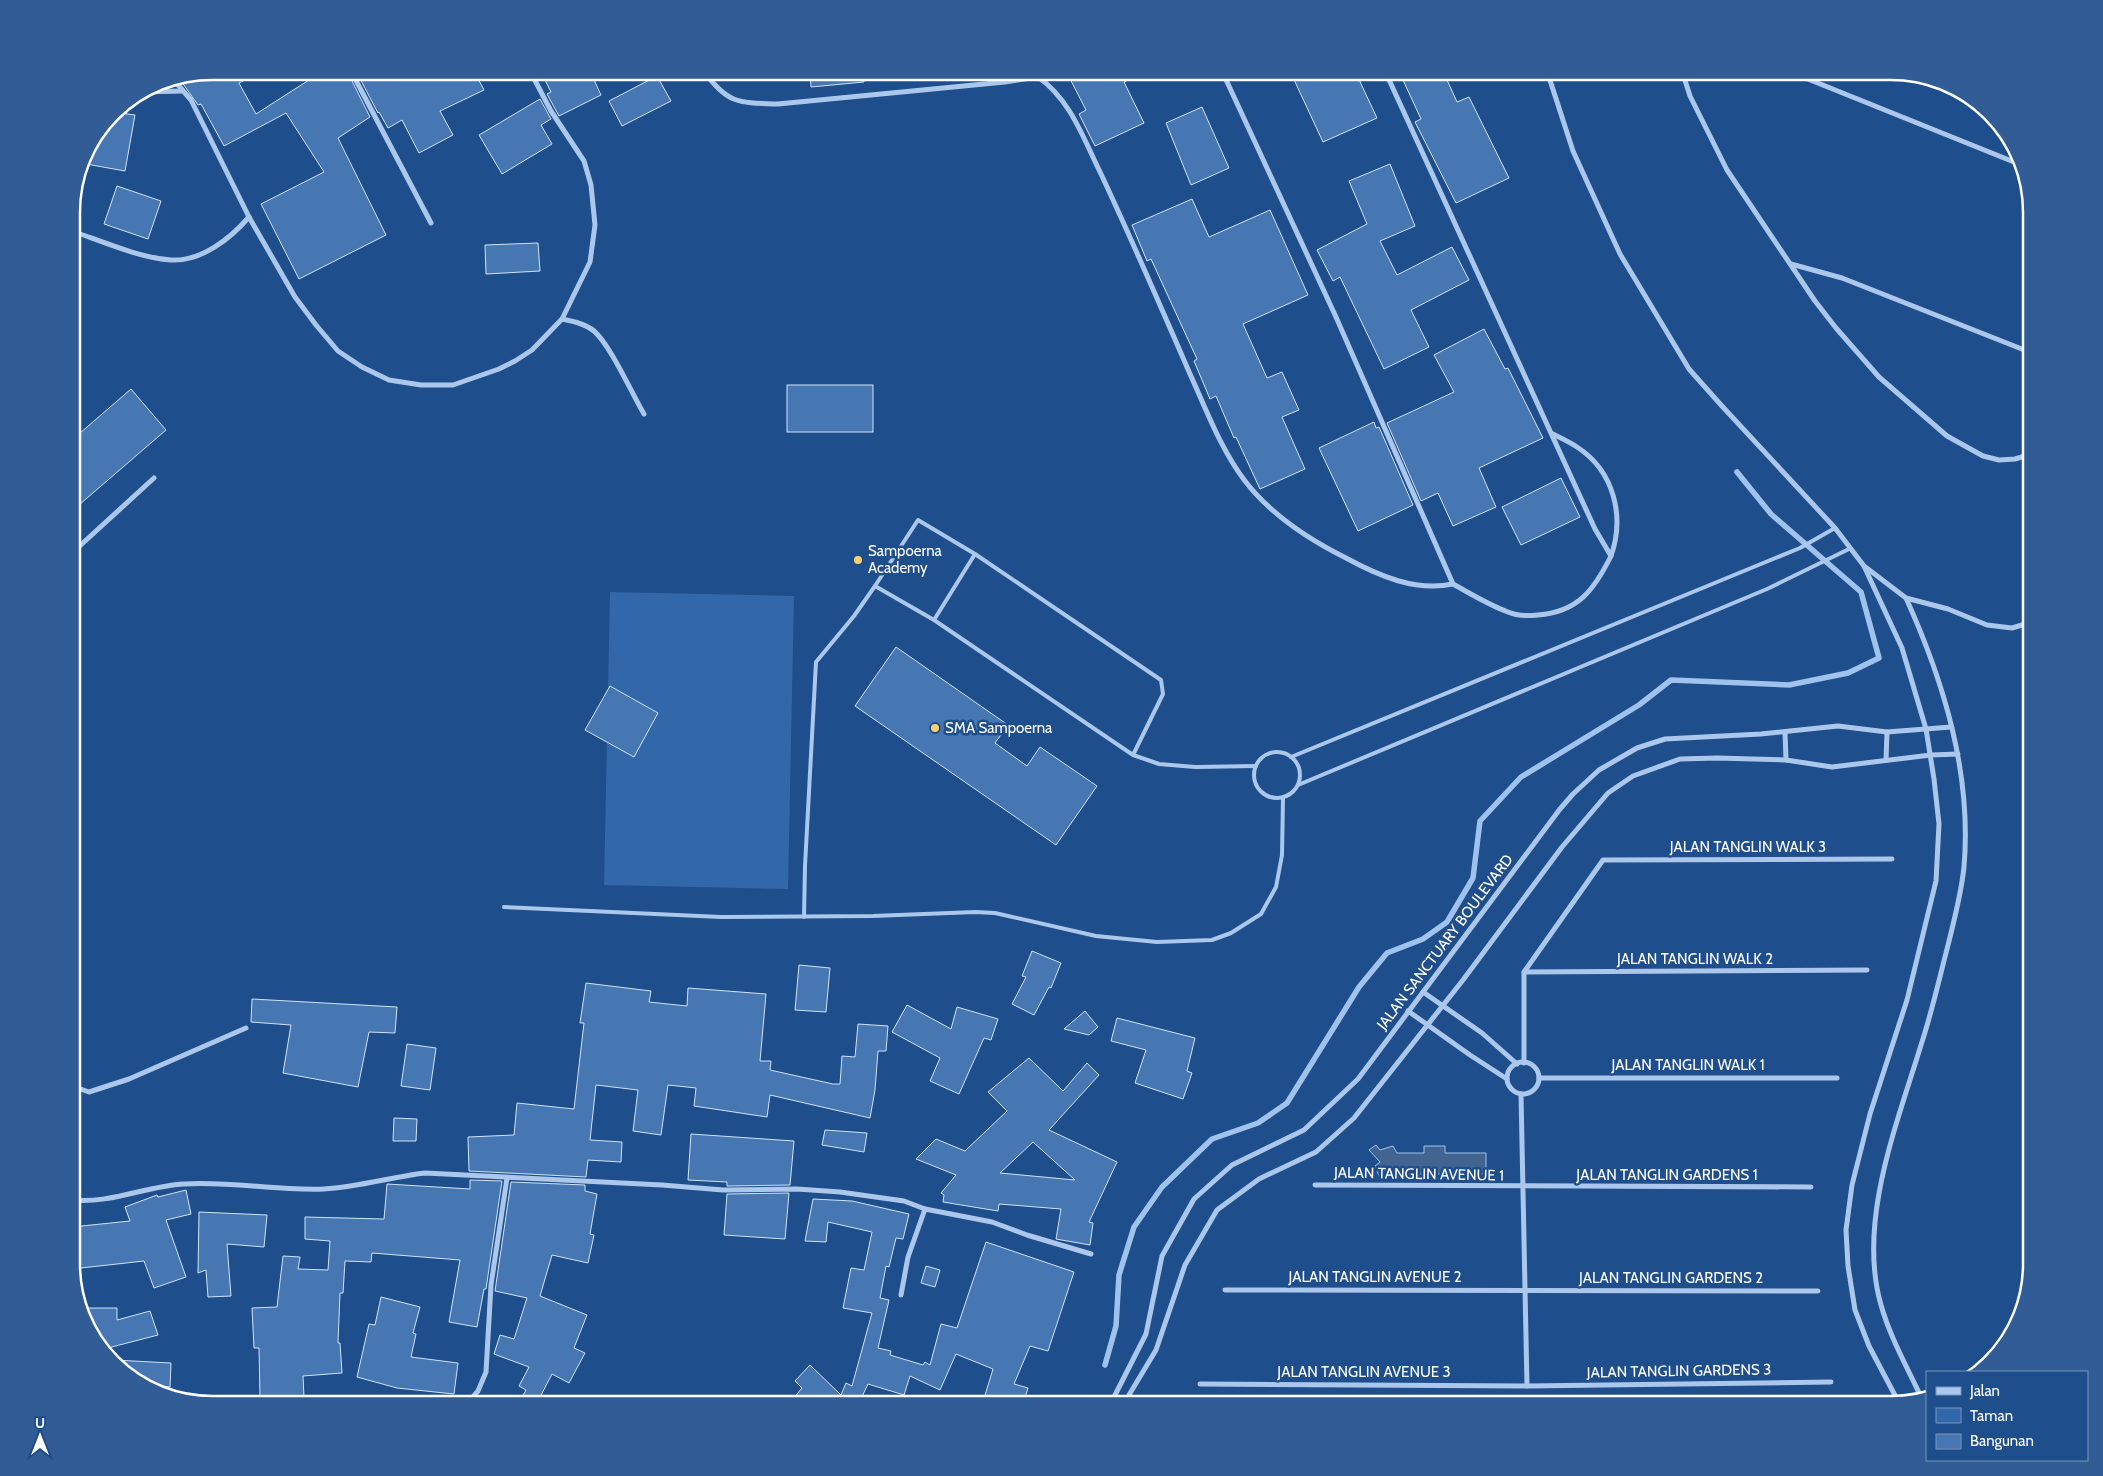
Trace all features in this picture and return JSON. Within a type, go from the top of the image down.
[{"type":"street","points":[[356,80],[431,223]]},
{"type":"street","points":[[177,84],[190,100],[249,217],[295,297],[338,351],[362,367],[389,380],[421,384],[453,384],[515,361],[532,350],[562,319],[590,262],[595,225],[591,185],[584,161],[551,111],[535,80]]},
{"type":"street","points":[[710,80],[716,89],[725,96],[754,104],[778,104],[1014,80]]},
{"type":"street","points":[[1045,80],[1070,112],[1115,204],[1213,425],[1244,481],[1266,505],[1314,542],[1367,570],[1424,587],[1439,587],[1453,584]]},
{"type":"street","points":[[1226,80],[1332,308],[1453,584],[1482,601],[1509,613],[1528,616],[1562,612],[1577,604],[1598,581],[1616,543],[1618,514],[1614,493],[1602,472],[1577,447],[1553,434]]},
{"type":"street","points":[[1389,80],[1595,529],[1611,556]]},
{"type":"street","points":[[1550,80],[1573,151],[1620,254],[1690,369],[1835,528],[1849,549],[1864,566],[1906,598],[1948,609],[1987,625],[2012,628],[2023,625]]},
{"type":"street","points":[[1685,80],[1690,96],[1728,170],[1836,328],[1879,377],[1947,436],[1983,456],[1999,460],[2023,457]]},
{"type":"street","points":[[1810,80],[2013,162]]},
{"type":"street","points":[[158,92],[183,91]]},
{"type":"street","points":[[80,235],[133,252],[172,260],[194,256],[216,245],[235,233],[249,217]]},
{"type":"street","points":[[1791,264],[1842,278],[2023,349]]},
{"type":"street","points":[[562,319],[577,322],[594,330],[607,348],[644,414]]},
{"type":"street","points":[[80,546],[154,478]]},
{"type":"street","points":[[1864,566],[1902,648],[1926,729],[1931,755],[1938,824],[1936,881],[1907,1000],[1870,1114],[1852,1185],[1846,1230],[1848,1266],[1855,1310],[1869,1346],[1895,1396]]},
{"type":"street","points":[[1906,598],[1927,645],[1951,726],[1958,754],[1966,814],[1964,869],[1954,919],[1933,1005],[1892,1141],[1878,1204],[1874,1252],[1881,1305],[1919,1393]]},
{"type":"street","name":"JALAN SANCTUARY BOULEVARD","points":[[1115,1396],[1146,1334],[1162,1256],[1194,1199],[1232,1165],[1304,1130],[1358,1079],[1560,809],[1599,770],[1637,748],[1665,739],[1785,732],[1838,726],[1887,732],[1951,726]]},
{"type":"street","points":[[1785,732],[1786,760]]},
{"type":"street","points":[[1886,760],[1887,732]]},
{"type":"street","points":[[1128,1396],[1156,1350],[1185,1265],[1217,1210],[1259,1179],[1316,1152],[1354,1118],[1442,1006],[1562,847],[1608,793],[1633,776],[1680,759],[1786,760],[1832,767],[1931,755],[1958,754]]},
{"type":"street","name":"JALAN TANGLIN WALK 3","points":[[1524,972],[1603,860],[1892,859]]},
{"type":"street","name":"JALAN TANGLIN WALK 2","points":[[1524,972],[1867,970]]},
{"type":"street","points":[[1524,972],[1524,1063]]},
{"type":"street","points":[[1423,992],[1482,1033],[1517,1064]]},
{"type":"street","points":[[1408,1011],[1507,1079]]},
{"type":"street","points":[[80,1089],[89,1092],[129,1079],[246,1028]]},
{"type":"street","points":[[1524,1063],[1536,1068],[1539,1078],[1537,1086],[1533,1091],[1521,1094],[1510,1088],[1507,1079],[1509,1070],[1517,1064],[1524,1063]]},
{"type":"street","name":"JALAN TANGLIN WALK 1","points":[[1539,1078],[1837,1078]]},
{"type":"street","points":[[1521,1094],[1527,1386]]},
{"type":"street","points":[[80,1201],[114,1197],[152,1188],[184,1184],[324,1189],[362,1185],[425,1173],[662,1185],[722,1190],[797,1189],[840,1192],[904,1201],[925,1209],[992,1222],[1091,1254]]},
{"type":"street","points":[[474,1396],[478,1391],[486,1372],[491,1285],[507,1178]]},
{"type":"street","name":"JALAN TANGLIN AVENUE 1","points":[[1314,1185],[1523,1187]]},
{"type":"street","name":"JALAN TANGLIN GARDENS 1","points":[[1523,1187],[1811,1187]]},
{"type":"street","points":[[901,1295],[908,1257],[925,1209]]},
{"type":"street","name":"JALAN TANGLIN AVENUE 2","points":[[1225,1290],[1525,1290]]},
{"type":"street","name":"JALAN TANGLIN GARDENS 2","points":[[1525,1290],[1818,1291]]},
{"type":"street","name":"JALAN TANGLIN GARDENS 3","points":[[1527,1386],[1832,1382]]},
{"type":"street","name":"JALAN TANGLIN AVENUE 3","points":[[1200,1384],[1527,1386]]},
{"type":"lane","points":[[804,917],[816,662],[876,586],[918,520],[975,554],[1161,680],[1162,694],[1133,755]]},
{"type":"lane","points":[[1291,757],[1800,548],[1835,528]]},
{"type":"lane","points":[[1298,785],[1767,589],[1849,549]]},
{"type":"lane","points":[[934,620],[975,554]]},
{"type":"lane","points":[[876,586],[934,620],[1133,755],[1159,764],[1196,767],[1256,766]]},
{"type":"lane","points":[[1271,753],[1282,753],[1291,757],[1300,770],[1298,785],[1295,791],[1283,798],[1267,796],[1260,791],[1256,784],[1254,776],[1256,766],[1262,758],[1271,753]]},
{"type":"lane","points":[[504,907],[721,917],[804,917],[982,912],[996,913],[1096,936],[1157,942],[1212,940],[1231,934],[1261,914],[1276,887],[1282,855],[1283,798]]},
{"type":"green space","points":[[610,592],[794,596],[788,889],[604,885]]},
{"type":"shaded area","points":[[1376,1145],[1380,1150],[1393,1146],[1397,1153],[1424,1153],[1424,1146],[1445,1146],[1445,1153],[1486,1153],[1486,1174],[1397,1174],[1380,1178],[1375,1166],[1380,1162],[1369,1150]]},
{"type":"building","points":[[212,80],[245,80],[239,83],[256,114],[309,80],[352,80],[370,117],[338,138],[386,235],[299,279],[261,204],[324,172],[286,113],[224,146],[201,104],[198,105],[183,83]]},
{"type":"building","points":[[361,80],[479,80],[484,90],[440,111],[453,135],[419,153],[402,120],[388,128]]},
{"type":"building","points":[[545,80],[594,80],[601,95],[559,116],[547,94],[551,92]]},
{"type":"building","points":[[649,80],[659,80],[671,101],[622,126],[609,101]]},
{"type":"building","points":[[811,80],[864,80],[864,82],[811,87]]},
{"type":"building","points":[[1071,80],[1128,80],[1124,82],[1144,123],[1095,146],[1079,114],[1086,110]]},
{"type":"building","points":[[1294,80],[1359,80],[1377,118],[1323,142]]},
{"type":"building","points":[[1403,80],[1447,80],[1457,102],[1469,97],[1509,178],[1456,203],[1415,122],[1421,119]]},
{"type":"building","points":[[540,99],[551,119],[541,125],[552,144],[502,174],[479,135]]},
{"type":"building","points":[[1202,107],[1229,168],[1191,185],[1166,123]]},
{"type":"building","points":[[124,114],[135,115],[125,171],[89,164],[102,138]]},
{"type":"building","points":[[1390,164],[1415,226],[1380,241],[1397,275],[1452,247],[1469,280],[1411,310],[1429,347],[1384,369],[1340,277],[1333,281],[1317,250],[1367,224],[1349,181]]},
{"type":"building","points":[[117,186],[161,201],[148,239],[104,224]]},
{"type":"building","points":[[1192,199],[1209,237],[1270,210],[1308,295],[1243,324],[1267,378],[1282,372],[1299,410],[1282,417],[1305,469],[1260,489],[1236,437],[1234,438],[1216,396],[1210,399],[1194,361],[1197,359],[1151,259],[1147,261],[1132,225]]},
{"type":"building","points":[[538,243],[540,271],[486,274],[485,245]]},
{"type":"building","points":[[1484,329],[1505,369],[1508,368],[1543,438],[1479,468],[1496,507],[1453,526],[1438,493],[1421,501],[1387,423],[1454,392],[1434,355]]},
{"type":"building","points":[[787,385],[873,385],[873,432],[787,432]]},
{"type":"building","points":[[131,389],[166,430],[80,504],[80,433]]},
{"type":"building","points":[[1374,422],[1376,428],[1379,427],[1413,505],[1358,531],[1319,448]]},
{"type":"building","points":[[1561,478],[1580,517],[1521,545],[1502,507]]},
{"type":"building","points":[[896,647],[1008,725],[995,743],[1027,766],[1040,747],[1097,786],[1056,845],[855,706]]},
{"type":"building","points":[[610,686],[658,713],[634,757],[585,730]]},
{"type":"building","points":[[1032,951],[1061,963],[1051,988],[1049,987],[1034,1015],[1012,1004],[1026,977],[1022,976]]},
{"type":"building","points":[[799,965],[830,968],[826,1012],[795,1010]]},
{"type":"building","points":[[586,983],[651,991],[649,1002],[687,1006],[688,988],[766,994],[760,1061],[771,1061],[770,1070],[833,1084],[840,1084],[842,1056],[855,1057],[858,1024],[888,1026],[886,1051],[878,1051],[875,1090],[870,1118],[770,1095],[767,1117],[694,1106],[696,1088],[668,1085],[661,1135],[633,1131],[638,1090],[596,1085],[590,1140],[622,1142],[621,1162],[588,1160],[586,1177],[469,1171],[468,1137],[514,1135],[517,1103],[574,1109],[584,1023],[580,1023]]},
{"type":"building","points":[[252,999],[397,1007],[395,1033],[369,1032],[358,1087],[283,1073],[291,1025],[251,1022]]},
{"type":"building","points":[[907,1005],[951,1029],[957,1007],[998,1019],[991,1040],[984,1038],[959,1094],[930,1081],[940,1058],[892,1032]]},
{"type":"building","points":[[1085,1011],[1098,1027],[1089,1035],[1064,1029]]},
{"type":"building","points":[[1117,1018],[1195,1038],[1187,1071],[1192,1073],[1183,1099],[1135,1083],[1146,1050],[1111,1041]]},
{"type":"building","points":[[407,1044],[436,1048],[430,1090],[401,1086]]},
{"type":"building","points":[[1029,1058],[1063,1091],[1087,1063],[1099,1075],[1049,1130],[1117,1162],[1089,1222],[1093,1223],[1090,1245],[1056,1239],[1061,1209],[999,1204],[998,1211],[943,1202],[944,1195],[941,1193],[956,1175],[916,1159],[936,1139],[965,1151],[1007,1111],[988,1092]],"holes":[[[1033,1142],[1075,1180],[1000,1173]]]},
{"type":"building","points":[[394,1118],[417,1119],[416,1141],[393,1141]]},
{"type":"building","points":[[825,1130],[867,1133],[864,1152],[822,1145]]},
{"type":"building","points":[[691,1134],[794,1141],[790,1185],[727,1186],[727,1182],[688,1180]]},
{"type":"building","points":[[470,1180],[502,1181],[486,1289],[484,1289],[477,1327],[449,1322],[460,1260],[372,1253],[371,1262],[345,1261],[343,1293],[340,1293],[338,1343],[340,1343],[342,1373],[303,1376],[304,1396],[260,1396],[259,1348],[254,1348],[252,1308],[277,1307],[283,1256],[300,1257],[298,1269],[328,1270],[330,1241],[305,1239],[305,1217],[384,1219],[387,1184],[470,1189]]},
{"type":"building","points":[[511,1182],[585,1185],[585,1191],[597,1194],[590,1234],[594,1235],[588,1263],[552,1255],[540,1296],[587,1315],[574,1348],[585,1353],[569,1383],[552,1374],[541,1396],[523,1396],[526,1390],[519,1386],[529,1367],[494,1354],[500,1335],[514,1339],[527,1298],[495,1291]]},
{"type":"building","points":[[186,1190],[191,1214],[166,1220],[186,1277],[154,1288],[144,1261],[80,1268],[80,1226],[130,1221],[125,1207],[157,1195],[158,1197]]},
{"type":"building","points":[[789,1193],[785,1239],[724,1235],[727,1194]]},
{"type":"building","points":[[813,1199],[852,1201],[909,1214],[903,1239],[896,1238],[889,1267],[886,1266],[880,1298],[889,1300],[878,1348],[891,1351],[890,1355],[923,1365],[925,1362],[930,1365],[941,1324],[957,1328],[986,1242],[1074,1272],[1048,1351],[1030,1346],[1014,1384],[1028,1388],[1026,1396],[985,1396],[993,1369],[956,1354],[940,1390],[910,1376],[904,1395],[868,1384],[862,1396],[795,1396],[802,1388],[795,1381],[810,1365],[841,1395],[846,1383],[852,1386],[872,1313],[843,1308],[851,1268],[864,1270],[872,1232],[828,1222],[826,1242],[805,1241]]},
{"type":"building","points":[[199,1212],[267,1215],[264,1247],[227,1244],[231,1296],[208,1297],[206,1270],[198,1273]]},
{"type":"building","points":[[926,1266],[940,1270],[935,1287],[921,1283]]},
{"type":"building","points":[[381,1297],[420,1307],[413,1333],[416,1334],[411,1357],[458,1363],[454,1394],[397,1388],[357,1377],[369,1324],[375,1325]]},
{"type":"building","points":[[88,1308],[117,1308],[117,1320],[150,1311],[158,1335],[110,1347],[102,1338]]},
{"type":"building","points":[[122,1360],[171,1363],[170,1387],[161,1386],[138,1374]]},
{"type":"waterway","points":[[1105,1365],[1116,1326],[1119,1275],[1134,1227],[1162,1187],[1212,1139],[1258,1123],[1287,1103],[1359,987],[1387,953],[1423,939],[1447,922],[1473,878],[1480,821],[1521,777],[1639,705],[1671,680],[1789,685],[1848,673],[1879,658],[1861,592],[1771,514],[1737,472]]},
{"type":"place","name":"Sampoerna Academy","points":[[858,560]]},
{"type":"place","name":"SMA Sampoerna","points":[[935,728]]}]
